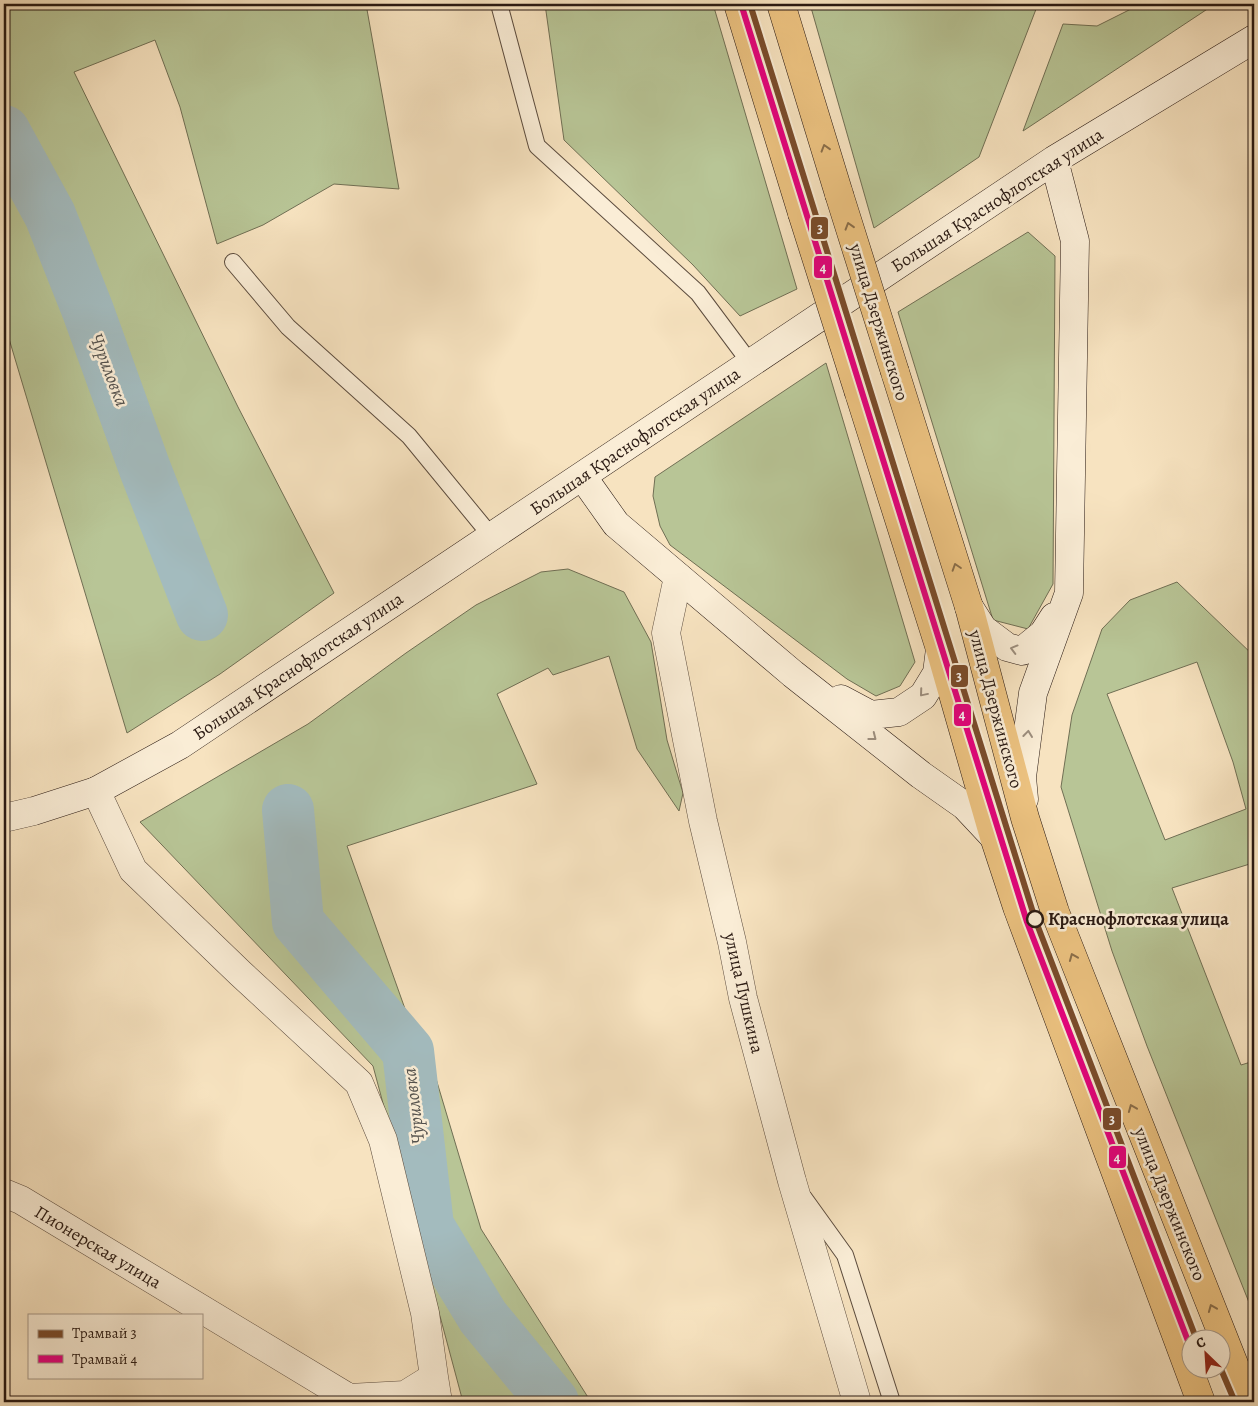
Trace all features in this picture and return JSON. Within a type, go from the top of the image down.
[{"type":"main road","name":"улица Дзержинского","points":[[738,4],[940,649],[994,837],[1017,907],[1201,1402]]},
{"type":"main road","name":"улица Дзержинского","points":[[780,4],[969,607],[1025,818],[1055,912],[1249,1402]]},
{"type":"main road","name":"Большая Краснофлотская улица","points":[[4,818],[34,812],[96,791],[180,745],[1054,160],[1254,39]]},
{"type":"main road","points":[[1025,818],[1022,777],[1033,693],[1069,593],[1075,241],[1054,160]]},
{"type":"main road","points":[[582,476],[616,524],[793,674],[921,776],[965,806],[994,837]]},
{"type":"main road","name":"улица Пушкина","points":[[678,577],[666,633],[703,821],[732,942],[742,998],[792,1181],[857,1402]]},
{"type":"main road","points":[[969,607],[983,629],[1007,647],[1022,651],[1043,634],[1069,593]]},
{"type":"main road","points":[[793,674],[871,715],[899,712],[923,696],[937,673],[940,649]]},
{"type":"main road","points":[[96,791],[133,870],[240,973],[359,1083],[383,1140],[425,1313],[436,1390]]},
{"type":"main road","name":"Пионерская улица","points":[[4,1193],[21,1200],[349,1398],[405,1395],[436,1390]]},
{"type":"lane","points":[[499,4],[537,146],[698,293],[751,364]]},
{"type":"lane","points":[[233,262],[288,327],[409,436],[492,537]]},
{"type":"lane","points":[[792,1181],[845,1255],[892,1402]]},
{"type":"green space","points":[[4,4],[366,4],[399,189],[334,184],[263,225],[217,244],[180,107],[155,40],[74,72],[238,407],[334,593],[220,674],[127,733],[4,322]]},
{"type":"green space","points":[[545,4],[713,4],[797,289],[740,316],[693,265],[564,140]]},
{"type":"green space","points":[[810,4],[1038,4],[979,157],[874,228]]},
{"type":"green space","points":[[1141,4],[1215,4],[1023,131],[1063,24],[1097,26]]},
{"type":"green space","points":[[1028,232],[1055,256],[1053,584],[1028,629],[993,620],[898,312]]},
{"type":"green space","points":[[826,363],[915,662],[900,686],[876,696],[847,679],[670,545],[660,526],[653,496],[655,477]]},
{"type":"green space","points":[[568,569],[624,592],[651,642],[667,740],[683,793],[679,811],[637,749],[609,656],[553,675],[548,668],[497,694],[537,784],[347,846],[414,1034],[431,1062],[481,1229],[591,1402],[463,1402],[373,1066],[140,822],[308,724],[476,605],[541,572]]},
{"type":"green space","points":[[1177,582],[1254,656],[1254,866],[1253,863],[1172,888],[1241,1065],[1254,1061],[1254,1315],[1147,1046],[1112,951],[1061,787],[1072,715],[1102,629],[1130,600]],"holes":[[[1197,662],[1233,762],[1246,809],[1165,840],[1107,694]]]},
{"type":"waterway","name":"Чуриловка","points":[[4,131],[50,215],[202,615]]},
{"type":"waterway","name":"Чуриловка","points":[[288,810],[298,922],[408,1051],[428,1226],[483,1317],[553,1402]]},
{"type":"tram line","name":"3","points":[[750,4],[1035,919],[1192,1328]]},
{"type":"tram line","name":"4","points":[[742,7],[1027,922],[1183,1328]]},
{"type":"tram line","name":"3","points":[[1225,1378],[1235,1402]]},
{"type":"place","name":"Краснофлотская улица","points":[[1035,919]]}]
